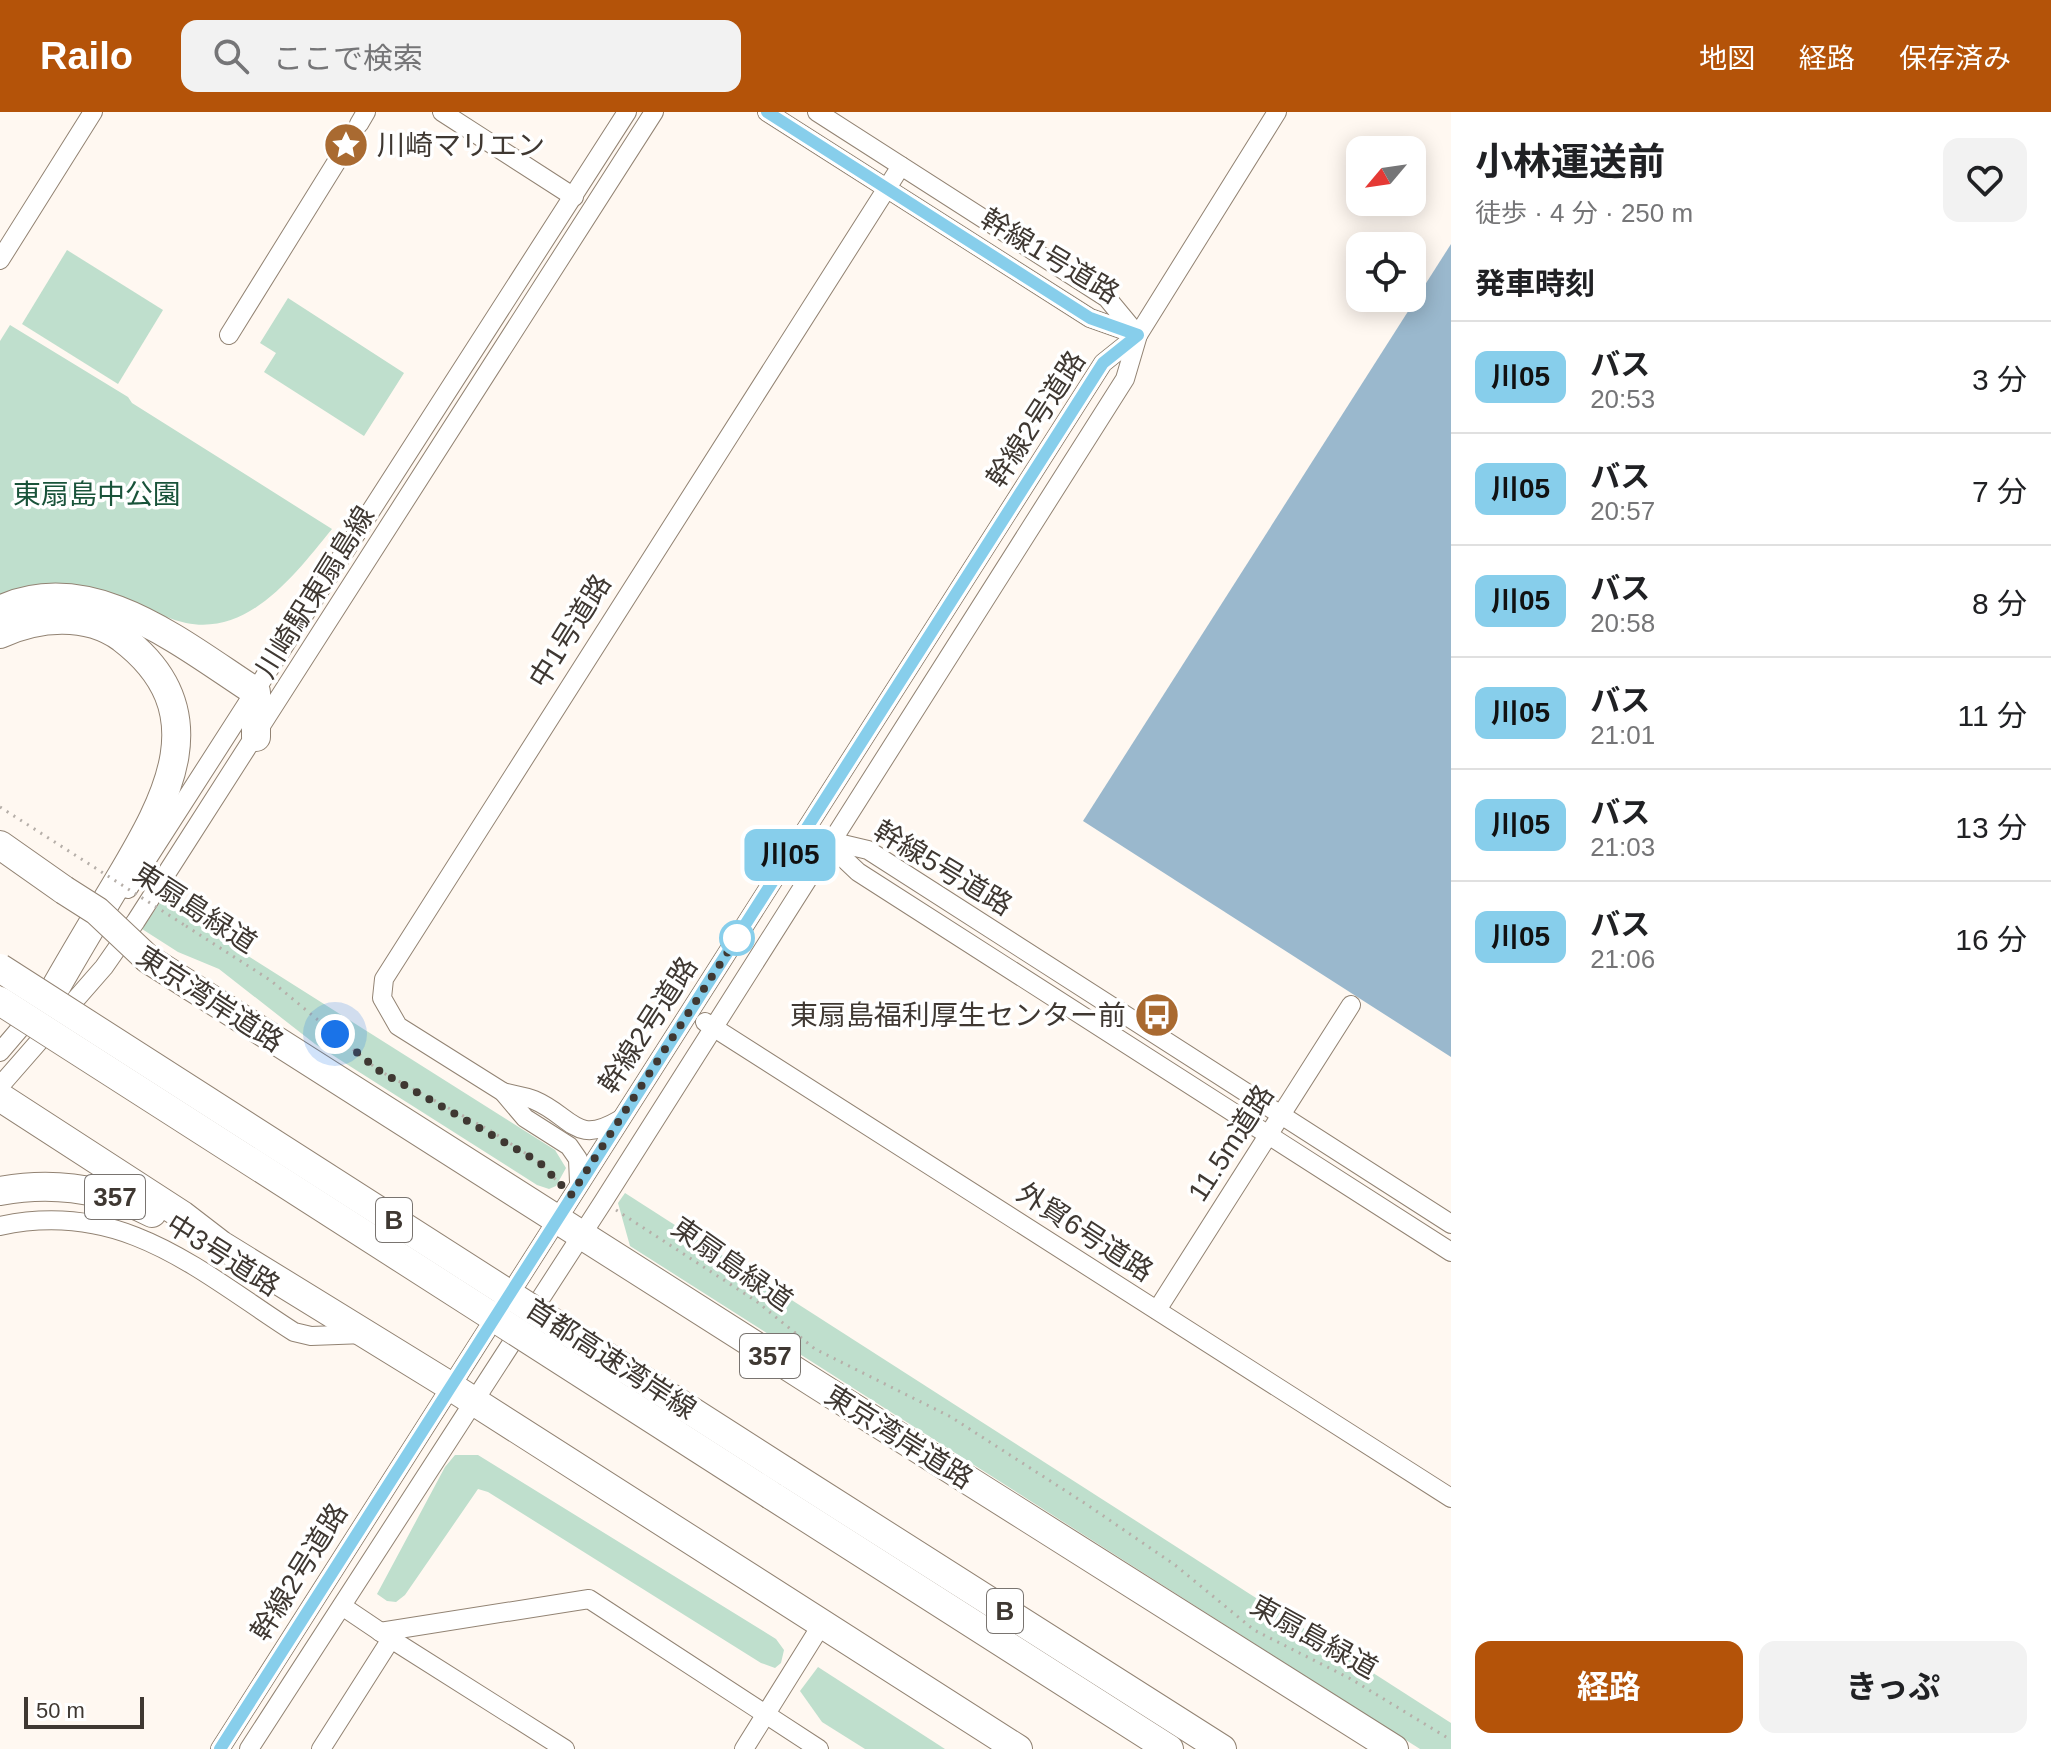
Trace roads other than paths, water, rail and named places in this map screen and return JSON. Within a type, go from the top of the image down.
[{"type":"highway","points":[[0,610],[31,598],[56,596],[102,604],[158,629],[256,692],[256,737]]},
{"type":"highway","points":[[0,634],[36,621],[57,619],[79,621],[114,633],[153,668],[163,684],[173,713],[174,763],[164,799],[57,985]]},
{"type":"highway","points":[[0,845],[62,897]]},
{"type":"highway","name":"東京湾岸道路","points":[[0,865],[62,897],[148,959],[1394,1749]]},
{"type":"highway","name":"首都高速湾岸線","points":[[0,968],[1222,1749]]},
{"type":"highway","name":"首都高速湾岸線","points":[[0,1001],[1169,1749]]},
{"type":"highway","name":"357","points":[[0,1097],[182,1215],[221,1245]]},
{"type":"highway","name":"357","points":[[0,1191],[45,1185],[92,1190],[121,1198],[221,1245],[368,1334],[1018,1749]]},
{"type":"street","points":[[0,260],[93,112]]},
{"type":"street","points":[[442,112],[574,197]]},
{"type":"street","name":"川崎駅東扇島線","points":[[0,1052],[57,985],[146,862],[627,112]]},
{"type":"street","name":"川崎駅東扇島線","points":[[0,1086],[104,967],[256,737],[654,112]]},
{"type":"street","name":"幹線1号道路","points":[[767,112],[1090,318],[1138,335]]},
{"type":"street","name":"幹線1号道路","points":[[817,112],[1107,298],[1138,335]]},
{"type":"street","points":[[1138,335],[1277,112]]},
{"type":"street","points":[[229,335],[342,153]]},
{"type":"street","name":"中1号道路","points":[[575,1189],[580,1169],[575,1152],[525,1118],[503,1092],[398,1026],[385,1007],[384,979],[901,166]]},
{"type":"street","name":"幹線2号道路","points":[[220,1749],[1103,363],[1138,335]]},
{"type":"street","name":"幹線2号道路","points":[[249,1749],[603,1202],[1125,379],[1138,335]]},
{"type":"street","points":[[808,828],[830,841]]},
{"type":"street","name":"幹線5号道路","points":[[830,841],[868,850],[1451,1224]]},
{"type":"street","name":"幹線5号道路","points":[[830,841],[858,872],[1451,1252]]},
{"type":"street","name":"11.5m道路","points":[[1157,1310],[1351,1005]]},
{"type":"street","name":"外貿6号道路","points":[[690,1012],[1451,1498]]},
{"type":"street","name":"中1号道路","points":[[503,1092],[535,1100],[584,1132],[600,1131],[620,1120]]},
{"type":"street","name":"中3号道路","points":[[0,1226],[52,1219],[123,1231],[194,1264],[294,1332],[311,1336],[368,1334]]},
{"type":"street","points":[[385,1635],[589,1599],[819,1749]]},
{"type":"street","points":[[342,1606],[565,1749]]},
{"type":"street","points":[[744,1749],[822,1624]]},
{"type":"street","points":[[321,1749],[385,1635]]},
{"type":"water","points":[[1451,244],[1451,1057],[1083,821],[1408,312],[1426,312],[1426,283]]},
{"type":"tunnel","points":[[342,153],[359,124]]},
{"type":"place","name":"川崎マリエン","points":[[346,145]]},
{"type":"place","name":"東扇島福利厚生センター前","points":[[1157,1015]]},
{"type":"park label","name":"東扇島中公園","points":[[97,494]]}]
